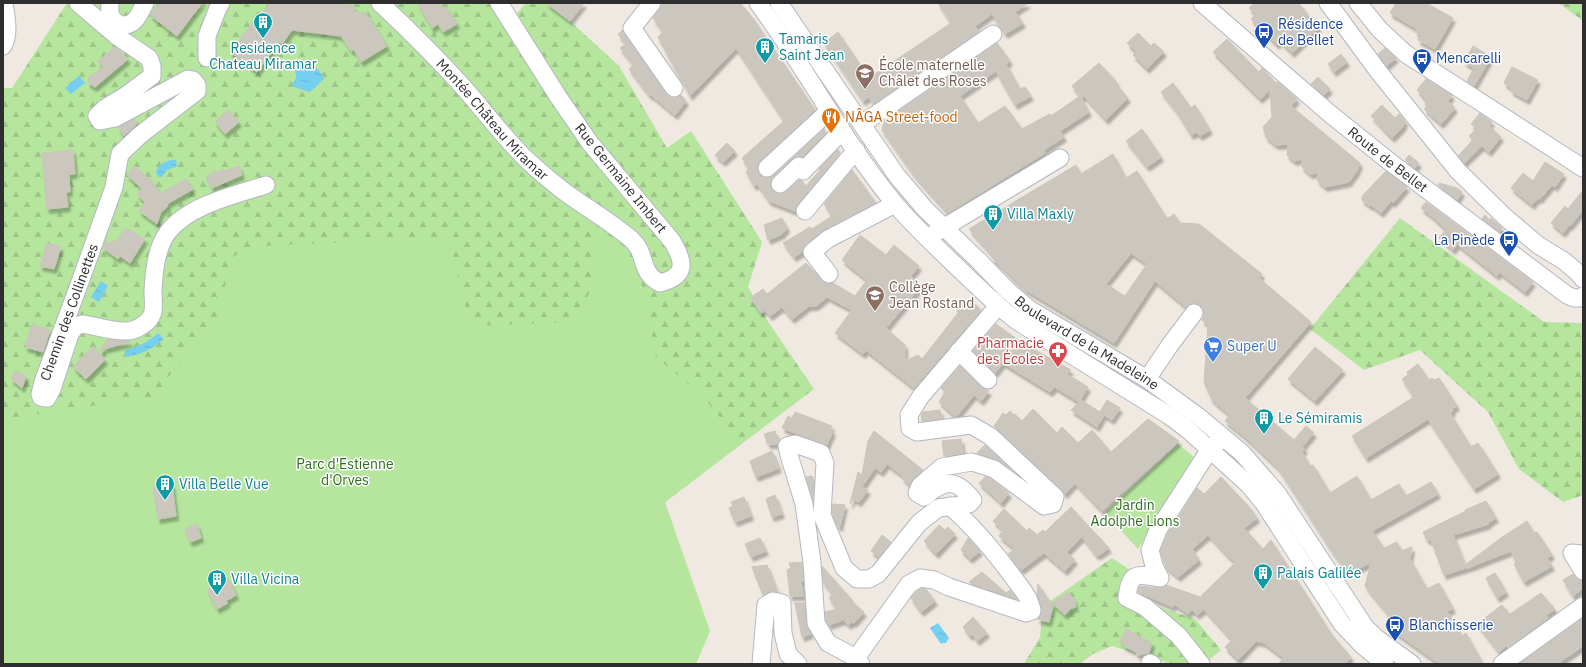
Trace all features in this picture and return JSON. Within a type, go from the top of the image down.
[{"type":"street","points":[[4,3],[7,22],[4,42]]},
{"type":"street","points":[[4,42],[18,32],[14,3]]},
{"type":"street","name":"Chemin des Collinettes","points":[[78,3],[118,37],[149,58],[152,66],[152,76],[125,96],[105,108],[97,116],[100,121],[115,118],[188,79],[193,80],[197,85],[197,91],[190,98],[140,135],[120,154],[114,187],[43,382],[40,394],[41,397],[47,398],[52,389],[70,334],[76,327],[82,324],[126,332],[142,326],[148,320],[153,313],[154,275],[160,248],[168,232],[180,220],[205,206],[266,185]]},
{"type":"street","points":[[110,3],[110,15],[114,22],[122,25],[132,23],[137,18],[145,3]]},
{"type":"street","points":[[207,58],[207,36],[221,3]]},
{"type":"street","name":"Montée Château Miramar","points":[[380,3],[406,27],[459,83],[526,159],[567,194],[615,225]]},
{"type":"street","name":"Rue Germaine Imbert","points":[[499,3],[559,98],[590,143],[672,241],[681,256],[682,265],[679,274],[660,283],[650,278],[644,267],[641,253],[634,242],[615,225]]},
{"type":"street","points":[[652,3],[632,28],[674,88]]},
{"type":"street","name":"Boulevard de la Madeleine","points":[[758,3],[794,54],[842,131],[895,204],[928,239],[998,306],[1017,321],[1168,415],[1187,429],[1238,474],[1263,502],[1330,606],[1352,636],[1386,664]]},
{"type":"street","name":"Boulevard de la Madeleine","points":[[779,3],[910,192],[1017,300],[1042,318],[1147,379],[1174,398],[1242,453],[1277,492],[1366,627],[1375,637],[1412,664]]},
{"type":"street","name":"Route de Bellet","points":[[1202,3],[1329,113],[1390,162],[1568,295],[1574,298],[1580,298],[1583,296]]},
{"type":"street","points":[[1328,3],[1378,71],[1458,172],[1505,217],[1538,245],[1564,261],[1577,272],[1583,280]]},
{"type":"street","points":[[1358,3],[1380,30],[1406,54],[1583,168]]},
{"type":"street","points":[[862,124],[993,34]]},
{"type":"street","points":[[767,168],[829,111]]},
{"type":"street","points":[[780,184],[799,166],[803,171],[842,131]]},
{"type":"street","points":[[805,211],[856,150]]},
{"type":"street","points":[[928,239],[944,227],[1060,158]]},
{"type":"street","points":[[829,274],[812,252],[828,239],[895,204]]},
{"type":"street","points":[[950,506],[996,553],[1030,600],[1032,611],[1026,613],[934,580],[920,578],[909,584],[859,661],[828,643],[816,623],[812,562],[804,504],[789,455],[788,446],[795,444],[821,453],[825,462],[822,515],[844,568],[857,579],[869,580],[878,574],[919,523],[938,508],[950,506],[968,504],[972,500],[963,488],[951,483],[943,484],[924,497],[918,493],[920,486],[942,467],[972,462],[994,469],[1044,506],[1053,504],[1055,497],[990,436],[971,425],[917,432],[910,428],[909,415],[921,396],[998,306]]},
{"type":"street","points":[[1147,379],[1194,313]]},
{"type":"street","points":[[1050,342],[1058,327]]},
{"type":"street","points":[[959,351],[988,380]]},
{"type":"street","points":[[1202,664],[1179,636],[1145,607],[1127,598],[1128,586],[1135,577],[1140,574],[1160,578],[1154,566],[1150,550],[1158,530],[1210,449],[1222,437]]},
{"type":"street","points":[[1583,554],[1572,552],[1583,571]]},
{"type":"street","points":[[1330,606],[1345,597]]},
{"type":"street","points":[[761,664],[766,605],[773,601],[782,603],[783,633],[788,654],[798,664]]},
{"type":"street","points":[[1502,664],[1583,606]]},
{"type":"green space","points":[[67,3],[490,3],[504,28],[526,3],[550,3],[619,66],[667,148],[691,131],[762,242],[748,287],[769,323],[814,389],[581,566],[3,664],[3,88],[12,88]]},
{"type":"green space","points":[[1559,3],[1583,3],[1583,21]]},
{"type":"green space","points":[[1400,218],[1544,322],[1583,323],[1583,495],[1563,502],[1519,469],[1488,412],[1420,350],[1364,370],[1310,329]]},
{"type":"green space","name":"Parc d'Estienne d'Orves","points":[[595,225],[626,248],[643,288],[656,357],[702,395],[741,444],[665,502],[710,631],[696,664],[3,664],[3,419],[157,396],[165,381],[177,366],[212,332],[220,315],[227,275],[234,256],[250,248],[274,245],[449,239],[470,326],[579,322],[591,287]]},
{"type":"green space","name":"Jardin Adolphe Lions","points":[[1178,444],[1195,458],[1138,549],[1105,513]]},
{"type":"green space","points":[[1112,558],[1133,572],[1125,592],[1165,609],[1195,619],[1221,650],[1204,664],[1172,664],[1112,646],[1093,654],[1080,664],[1024,664],[1040,637],[1043,606]]},
{"type":"water","points":[[295,63],[309,64],[322,74],[324,79],[310,92],[294,87],[292,85],[296,77],[294,68]]},
{"type":"water","points":[[79,76],[85,83],[71,94],[65,88]]},
{"type":"water","points":[[171,160],[176,160],[177,165],[167,170],[162,177],[159,177],[156,173],[159,166]]},
{"type":"water","points":[[101,281],[108,286],[99,302],[91,297]]},
{"type":"water","points":[[158,333],[164,339],[155,346],[136,355],[125,357],[125,350],[143,344]]},
{"type":"water","points":[[938,623],[949,638],[946,643],[941,644],[930,628]]},
{"type":"building","name":"Residence Chateau Miramar","points":[[160,3],[202,3],[177,36],[150,15]]},
{"type":"building","name":"Residence Chateau Miramar","points":[[270,3],[327,3],[354,6],[355,12],[366,13],[387,46],[361,62],[354,50],[351,51],[341,36],[292,30],[282,44],[279,42],[257,72],[230,52],[252,23],[254,25]]},
{"type":"building","points":[[418,3],[438,3],[443,9],[446,7],[457,24],[443,32],[438,24],[432,28]]},
{"type":"building","points":[[546,3],[584,3],[570,21]]},
{"type":"building","points":[[662,3],[740,3],[752,17],[815,110],[757,165],[759,174],[769,178],[773,176],[824,129],[826,133],[803,157],[797,156],[792,159],[771,181],[770,187],[778,194],[782,194],[787,191],[799,180],[806,186],[820,170],[819,169],[838,149],[840,153],[797,205],[795,211],[769,201],[757,184],[754,186],[746,172],[749,169],[742,158],[784,121],[736,48],[690,96],[658,37],[663,32],[653,18],[660,9]]},
{"type":"building","points":[[938,3],[1028,3],[1015,12],[1023,23],[1005,34],[992,14],[975,26],[979,32],[873,104],[869,97],[863,101],[824,43],[838,32],[869,78],[951,23]]},
{"type":"building","points":[[1254,3],[1298,3],[1319,27],[1292,53],[1280,41],[1277,45],[1251,19],[1256,14],[1249,8]]},
{"type":"building","points":[[1396,3],[1426,3],[1453,18],[1435,49],[1418,40],[1421,35],[1415,32],[1417,29],[1390,13]]},
{"type":"building","points":[[623,30],[624,34],[666,94],[669,97],[674,98],[681,95],[686,101],[675,115],[651,95],[650,96],[629,69],[634,65],[620,48],[626,44],[618,34]]},
{"type":"building","points":[[1138,33],[1151,46],[1154,43],[1164,52],[1147,69],[1133,55],[1136,52],[1127,43]]},
{"type":"building","points":[[1227,39],[1259,72],[1262,68],[1276,83],[1278,82],[1297,99],[1291,106],[1360,163],[1357,171],[1349,182],[1325,187],[1317,180],[1318,173],[1310,174],[1302,167],[1302,159],[1294,161],[1287,155],[1288,144],[1276,145],[1266,137],[1263,127],[1272,117],[1270,90],[1260,99],[1213,52]]},
{"type":"building","points":[[997,43],[1010,61],[1006,64],[1020,89],[1025,87],[1031,96],[1015,105],[996,71],[960,96],[978,123],[1005,106],[1022,129],[1050,114],[1051,116],[1080,96],[1089,112],[1060,131],[1064,137],[1044,150],[1045,153],[948,213],[914,175],[882,130],[884,121]]},
{"type":"building","points":[[1473,46],[1491,57],[1474,86],[1467,81],[1474,68],[1464,62]]},
{"type":"building","points":[[115,47],[128,59],[95,87],[89,84],[88,78],[103,67],[98,61]]},
{"type":"building","points":[[1385,48],[1396,58],[1386,66],[1378,54]]},
{"type":"building","points":[[1341,54],[1347,62],[1334,72],[1328,64]]},
{"type":"building","points":[[1099,63],[1117,82],[1115,83],[1128,98],[1106,120],[1084,96],[1082,98],[1072,86]]},
{"type":"building","points":[[1512,67],[1538,80],[1527,100],[1511,91],[1512,89],[1504,83]]},
{"type":"building","points":[[1318,77],[1330,89],[1324,95],[1311,84]]},
{"type":"building","points":[[1426,79],[1452,95],[1448,101],[1455,108],[1441,124],[1424,109],[1428,105],[1423,100],[1425,98],[1417,90]]},
{"type":"building","points":[[1173,83],[1191,108],[1195,105],[1210,130],[1200,136],[1197,132],[1191,135],[1177,112],[1161,92]]},
{"type":"building","points":[[1382,105],[1395,118],[1399,114],[1405,121],[1403,127],[1392,138],[1371,116]]},
{"type":"building","points":[[228,110],[239,122],[225,134],[215,122]]},
{"type":"building","points":[[1480,113],[1492,122],[1489,126],[1501,137],[1489,152],[1482,146],[1464,163],[1458,156],[1473,140],[1469,136],[1477,128],[1471,124]]},
{"type":"building","points":[[134,119],[137,124],[124,136],[118,127]]},
{"type":"building","points":[[1142,129],[1161,157],[1147,167],[1126,141]]},
{"type":"building","points":[[727,143],[735,151],[723,162],[715,155]]},
{"type":"building","points":[[73,150],[75,174],[69,174],[70,192],[66,192],[68,207],[47,209],[42,153]]},
{"type":"building","points":[[1113,154],[1126,178],[1137,171],[1167,219],[1174,214],[1180,223],[1199,224],[1262,274],[1259,278],[1311,322],[1245,398],[1294,440],[1306,426],[1314,433],[1302,447],[1305,449],[1302,452],[1310,466],[1313,465],[1330,493],[1357,476],[1371,500],[1399,484],[1406,496],[1431,482],[1438,494],[1372,531],[1384,548],[1397,542],[1401,551],[1412,547],[1410,559],[1427,589],[1439,583],[1453,609],[1447,611],[1462,636],[1466,633],[1483,664],[1440,664],[1392,630],[1398,626],[1365,586],[1371,563],[1352,571],[1344,567],[1333,553],[1278,468],[1244,436],[1225,421],[1230,415],[1212,400],[1204,382],[1208,325],[1202,320],[1204,314],[1200,305],[1195,303],[1186,307],[1155,281],[1114,343],[1026,290],[992,258],[994,257],[969,229],[1076,165],[1081,174]],"holes":[[[1131,253],[1147,264],[1125,296],[1106,284]]]},
{"type":"building","points":[[1409,155],[1419,163],[1415,168],[1405,160]]},
{"type":"building","points":[[1545,162],[1564,174],[1555,187],[1552,185],[1540,199],[1538,198],[1532,205],[1511,188],[1523,173],[1533,181]]},
{"type":"building","points":[[134,166],[154,183],[160,194],[186,179],[193,189],[167,204],[168,206],[161,212],[157,224],[139,211],[145,202],[137,195],[142,189],[127,175]]},
{"type":"building","points":[[239,166],[242,175],[212,188],[206,176],[223,169],[224,171]]},
{"type":"building","points":[[852,170],[876,203],[822,231],[806,244],[802,252],[794,257],[783,243],[810,227],[812,229],[832,216],[824,204]]},
{"type":"building","points":[[1386,171],[1407,187],[1393,203],[1391,201],[1381,213],[1362,200],[1362,196]]},
{"type":"building","points":[[1439,183],[1457,188],[1462,192],[1457,200],[1438,185]]},
{"type":"building","points":[[1583,190],[1583,210],[1563,233],[1551,223],[1565,206],[1568,209]]},
{"type":"building","points":[[1426,202],[1533,282],[1525,292],[1499,272],[1497,276],[1457,244],[1453,250],[1439,238],[1446,230],[1421,208]]},
{"type":"building","points":[[1485,215],[1489,220],[1491,218],[1502,228],[1499,232],[1482,219]]},
{"type":"building","points":[[782,218],[787,228],[782,234],[768,240],[764,225]]},
{"type":"building","points":[[126,228],[145,239],[130,263],[120,256],[118,259],[103,248],[105,242],[110,243],[117,240]]},
{"type":"building","name":"Collège Jean Rostand","points":[[860,235],[886,255],[894,245],[919,266],[911,276],[921,286],[886,328],[905,345],[905,361],[918,355],[922,359],[958,313],[956,306],[960,301],[966,303],[968,301],[972,301],[981,310],[914,388],[866,350],[863,354],[835,333],[852,310],[827,297],[816,306],[809,306],[792,319],[782,307],[770,316],[765,310],[761,313],[750,298],[763,289],[767,294],[806,263],[825,283],[833,283],[855,296],[867,280],[842,260]]},
{"type":"building","points":[[47,243],[61,247],[54,269],[40,266]]},
{"type":"building","points":[[32,324],[50,330],[43,352],[25,347]]},
{"type":"building","points":[[996,324],[1021,342],[1071,370],[1067,374],[1088,387],[1079,402],[1055,387],[1050,392],[1003,363],[995,373],[973,351]]},
{"type":"building","points":[[108,339],[128,341],[131,342],[100,350]]},
{"type":"building","points":[[93,346],[105,360],[86,379],[73,367]]},
{"type":"building","points":[[1315,347],[1343,370],[1315,401],[1288,379]]},
{"type":"building","points":[[1418,364],[1429,380],[1432,378],[1434,380],[1439,378],[1457,406],[1452,409],[1453,411],[1450,413],[1471,447],[1478,443],[1498,474],[1474,489],[1428,419],[1366,458],[1352,436],[1414,397],[1402,379],[1408,375],[1407,372]]},
{"type":"building","points":[[960,366],[981,387],[989,391],[981,401],[974,395],[956,417],[939,402],[945,392],[941,388]]},
{"type":"building","points":[[15,371],[26,376],[22,388],[11,379]]},
{"type":"building","points":[[1081,400],[1100,412],[1107,400],[1120,408],[1112,420],[1104,415],[1097,427],[1071,410]]},
{"type":"building","points":[[1033,409],[1057,433],[1062,427],[1078,443],[1092,430],[1111,452],[1148,419],[1179,441],[1102,511],[1075,483],[1065,494],[994,426],[1003,413],[1006,415],[1010,411],[1022,421]]},
{"type":"building","points":[[940,410],[941,419],[922,421],[921,415],[923,412]]},
{"type":"building","points":[[795,412],[832,426],[830,430],[833,431],[827,445],[782,428],[788,416],[792,418]]},
{"type":"building","points":[[775,431],[778,441],[777,444],[768,444],[764,434]]},
{"type":"building","points":[[874,431],[923,470],[913,479],[910,485],[902,478],[903,476],[887,464],[881,472],[875,468],[862,487],[868,490],[859,502],[853,499],[850,504],[858,472],[862,475],[868,441]]},
{"type":"building","points":[[961,439],[963,453],[944,456],[942,441]]},
{"type":"building","points":[[985,445],[1010,468],[997,460],[977,453]]},
{"type":"building","points":[[772,451],[779,468],[756,477],[750,461]]},
{"type":"building","points":[[812,476],[814,481],[813,499],[806,477]]},
{"type":"building","points":[[985,477],[989,478],[1009,493],[1001,503],[979,483]]},
{"type":"building","points":[[1221,477],[1251,509],[1257,518],[1244,528],[1263,549],[1271,540],[1332,635],[1351,657],[1345,664],[1278,664],[1284,658],[1264,643],[1256,641],[1238,660],[1225,647],[1232,640],[1204,609],[1197,615],[1192,610],[1188,614],[1174,604],[1173,607],[1138,592],[1140,586],[1159,588],[1166,585],[1203,598],[1201,596],[1235,563],[1208,535],[1192,549],[1199,560],[1178,577],[1166,567],[1160,551],[1167,535],[1197,488],[1204,494]]},
{"type":"building","name":"Villa Belle Vue","points":[[172,484],[176,516],[158,519],[153,487]]},
{"type":"building","points":[[775,495],[782,514],[772,517],[766,499]]},
{"type":"building","points":[[744,497],[751,516],[735,522],[729,508],[733,506],[731,502]]},
{"type":"building","points":[[1486,501],[1496,518],[1488,523],[1489,524],[1453,535],[1466,568],[1444,575],[1431,540],[1427,540],[1423,532]]},
{"type":"building","points":[[833,504],[845,505],[840,527],[837,525],[832,513]]},
{"type":"building","points":[[1071,507],[1109,548],[1099,555],[1096,555],[1082,537],[1067,552],[1075,560],[1065,571],[1044,553],[1021,570],[1008,554],[1015,549],[999,536],[1003,530],[993,521],[1004,509],[1027,531],[1029,528],[1037,535],[1043,530],[1045,532]]},
{"type":"building","points":[[1527,521],[1534,533],[1537,532],[1552,555],[1547,558],[1552,566],[1524,582],[1514,564],[1516,563],[1511,551],[1467,568],[1465,565]]},
{"type":"building","points":[[197,524],[201,538],[190,542],[185,528]]},
{"type":"building","points":[[939,525],[945,530],[948,527],[955,534],[936,554],[924,541]]},
{"type":"building","points":[[882,535],[891,542],[879,557],[871,551]]},
{"type":"building","points":[[760,538],[766,551],[751,557],[745,544]]},
{"type":"building","points":[[968,538],[980,551],[970,559],[961,550]]},
{"type":"building","points":[[802,562],[803,581],[801,582],[803,596],[790,596],[787,570],[791,568],[789,563]]},
{"type":"building","points":[[767,565],[777,592],[769,592],[763,595],[752,567]]},
{"type":"building","points":[[822,566],[853,601],[852,602],[864,612],[854,623],[852,622],[849,625],[843,620],[829,625],[826,620],[825,612],[837,609],[829,598],[833,594],[823,582]]},
{"type":"building","points":[[982,572],[1006,593],[1010,590],[1017,599],[969,582]]},
{"type":"building","points":[[1495,573],[1506,592],[1497,598],[1486,578]]},
{"type":"building","points":[[1573,574],[1578,580],[1583,581],[1583,588],[1573,596],[1563,580]]},
{"type":"building","points":[[226,580],[229,580],[236,595],[226,601],[228,603],[217,609],[207,590]]},
{"type":"building","points":[[1038,584],[1053,606],[1049,622],[1037,619],[1041,614],[1042,609],[1037,595]]},
{"type":"building","points":[[922,588],[926,589],[935,601],[921,612],[911,598]]},
{"type":"building","points":[[1068,592],[1074,599],[1076,607],[1070,609],[1065,615],[1052,603]]},
{"type":"building","points":[[1541,593],[1555,609],[1546,615],[1548,618],[1508,648],[1506,646],[1499,652],[1477,624],[1502,605],[1510,614]]},
{"type":"building","points":[[795,603],[805,603],[806,624],[811,634],[802,637]]},
{"type":"building","points":[[973,617],[987,633],[977,641],[972,634],[970,636],[963,627]]},
{"type":"building","points":[[1583,618],[1583,646],[1557,664],[1519,664]]},
{"type":"building","points":[[1126,629],[1152,643],[1149,653],[1137,655],[1136,652],[1123,646],[1124,643],[1120,641]]},
{"type":"place","name":"Residence Chateau Miramar","points":[[263,39]]},
{"type":"place","name":"Résidence de Bellet","points":[[1264,49]]},
{"type":"place","name":"Tamaris Saint Jean","points":[[765,64]]},
{"type":"place","name":"Mencarelli","points":[[1422,75]]},
{"type":"place","name":"École maternelle Châlet des Roses","points":[[865,90]]},
{"type":"place","name":"NÂGA Street-food","points":[[831,134]]},
{"type":"place","name":"Villa Maxly","points":[[993,231]]},
{"type":"place","name":"La Pinède","points":[[1509,257]]},
{"type":"place","name":"Collège Jean Rostand","points":[[875,312]]},
{"type":"place","name":"Super U","points":[[1213,363]]},
{"type":"place","name":"Pharmacie des Écoles","points":[[1058,368]]},
{"type":"place","name":"Le Sémiramis","points":[[1264,435]]},
{"type":"place","name":"Villa Belle Vue","points":[[165,501]]},
{"type":"place","name":"Palais Galilée","points":[[1263,590]]},
{"type":"place","name":"Villa Vicina","points":[[217,596]]},
{"type":"place","name":"Blanchisserie","points":[[1395,642]]}]
